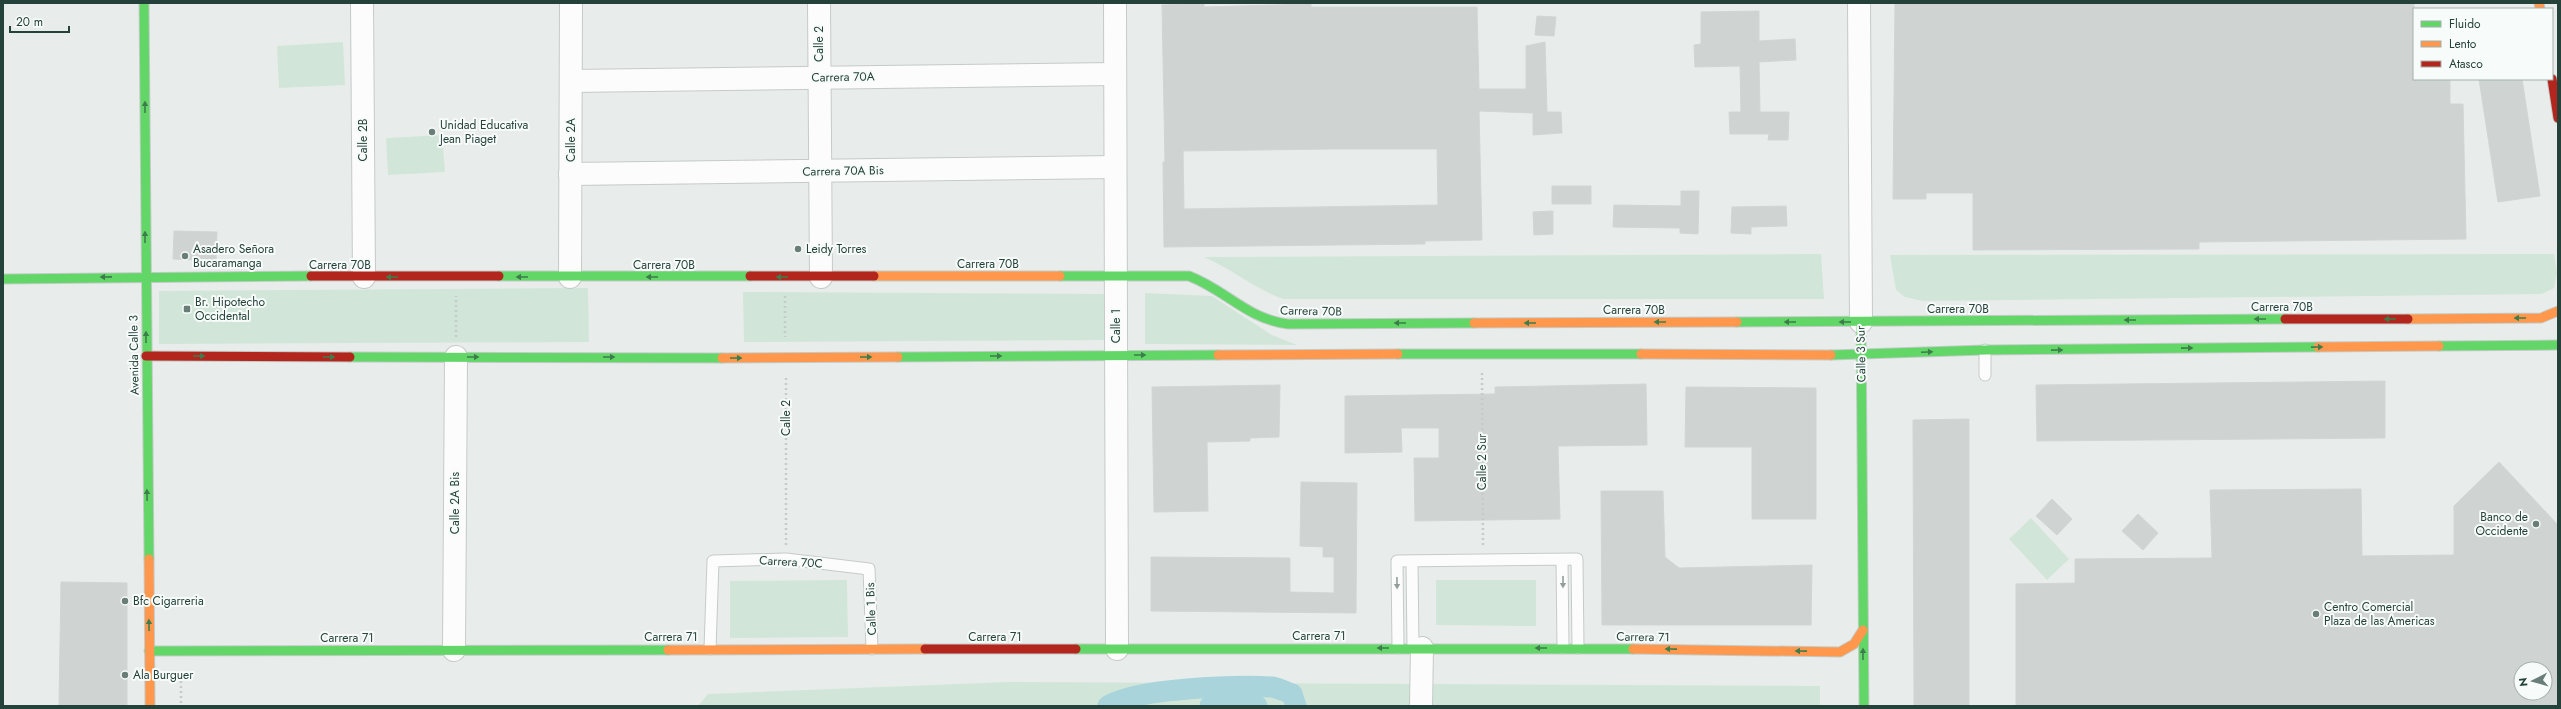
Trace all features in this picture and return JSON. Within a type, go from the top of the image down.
[{"type":"street","name":"Avenida Calle 3","points":[[144,3],[145,276],[150,706]]},
{"type":"street","name":"Calle 2B","points":[[362,3],[364,277]]},
{"type":"street","name":"Calle 2A","points":[[570,277],[571,3]]},
{"type":"street","name":"Calle 2","points":[[818,3],[821,277]]},
{"type":"street","name":"Calle 1","points":[[1115,3],[1117,649]]},
{"type":"street","name":"Calle 3 Sur","points":[[1859,3],[1864,706]]},
{"type":"street","name":"Carrera 70A","points":[[571,81],[1115,74]]},
{"type":"street","points":[[2552,80],[2558,118]]},
{"type":"street","name":"Carrera 70A Bis","points":[[570,174],[1115,167]]},
{"type":"street","name":"Carrera 70B","points":[[3,279],[145,276],[1189,276],[1208,283],[1251,314],[1270,322],[1288,324],[2541,318],[2558,311]]},
{"type":"street","points":[[146,356],[785,357],[1116,355],[1861,355],[1985,350],[2558,345]]},
{"type":"street","name":"Calle 2A Bis","points":[[454,650],[456,357]]},
{"type":"street","points":[[1863,630],[1854,644],[1840,652],[1851,659],[1863,678]]},
{"type":"street","points":[[1418,648],[1421,706]]},
{"type":"street","name":"Carrera 71","points":[[149,651],[1578,648],[1840,652]]},
{"type":"lane","points":[[1985,350],[1985,375]]},
{"type":"lane","name":"Carrera 70C","points":[[710,649],[713,561],[786,559],[869,569]]},
{"type":"lane","points":[[1398,648],[1397,561],[1577,559],[1578,648]]},
{"type":"lane","points":[[1562,560],[1563,648]]},
{"type":"lane","points":[[1412,561],[1418,648]]},
{"type":"lane","name":"Calle 1 Bis","points":[[869,569],[872,649]]},
{"type":"path","points":[[456,276],[456,357]]},
{"type":"path","name":"Calle 2","points":[[785,277],[786,559]]},
{"type":"path","name":"Calle 2 Sur","points":[[1482,372],[1483,560]]},
{"type":"green space","points":[[343,42],[345,85],[279,88],[277,46]]},
{"type":"green space","points":[[442,135],[445,172],[388,175],[386,138]]},
{"type":"green space","points":[[1821,254],[1824,299],[1283,299],[1263,290],[1204,257]]},
{"type":"green space","points":[[2554,254],[2557,273],[2554,288],[2542,294],[1923,301],[1905,297],[1896,290],[1890,255]]},
{"type":"green space","points":[[588,288],[589,342],[159,344],[159,291]]},
{"type":"green space","points":[[743,292],[1107,294],[1111,340],[744,342]]},
{"type":"green space","points":[[1145,293],[1212,296],[1272,335],[1297,345],[1145,344]]},
{"type":"green space","points":[[2031,518],[2069,559],[2047,580],[2009,539]]},
{"type":"green space","points":[[847,580],[848,637],[730,638],[730,581]]},
{"type":"green space","points":[[1436,580],[1536,580],[1536,626],[1436,625]]},
{"type":"green space","points":[[1008,682],[1820,686],[1820,706],[698,706],[708,694]]},
{"type":"building","points":[[1895,3],[2414,3],[2413,80],[2450,80],[2450,104],[2463,104],[2466,239],[2199,242],[2199,249],[1973,250],[1973,193],[1926,193],[1926,199],[1893,199]]},
{"type":"building","points":[[1204,4],[1204,7],[1311,4],[1311,7],[1477,7],[1479,89],[1526,89],[1526,46],[1545,42],[1547,112],[1561,112],[1562,133],[1533,135],[1533,113],[1479,111],[1482,240],[1425,241],[1425,244],[1164,247],[1163,162],[1165,162],[1162,5]],"holes":[[[1437,149],[1438,205],[1184,209],[1183,151]]]},
{"type":"building","points":[[1759,11],[1759,41],[1795,39],[1796,60],[1759,62],[1760,112],[1789,112],[1788,140],[1768,140],[1769,134],[1730,134],[1729,112],[1741,112],[1740,66],[1695,67],[1694,45],[1701,44],[1701,12]]},
{"type":"building","points":[[1537,16],[1556,17],[1554,36],[1535,35]]},
{"type":"building","points":[[2479,80],[2522,80],[2540,196],[2498,202]]},
{"type":"building","points":[[1552,186],[1591,186],[1591,204],[1552,204]]},
{"type":"building","points":[[1681,191],[1699,191],[1698,234],[1680,233],[1680,228],[1613,227],[1614,205],[1681,206]]},
{"type":"building","points":[[1786,206],[1787,226],[1751,227],[1751,234],[1731,233],[1732,207]]},
{"type":"building","points":[[1553,211],[1553,234],[1534,235],[1533,212]]},
{"type":"building","points":[[174,231],[217,232],[216,261],[173,259]]},
{"type":"building","points":[[2385,381],[2385,438],[2037,441],[2036,385]]},
{"type":"building","points":[[1646,384],[1647,445],[1558,446],[1560,519],[1415,521],[1414,458],[1439,458],[1439,428],[1401,428],[1402,452],[1345,453],[1345,396],[1495,394],[1495,387]]},
{"type":"building","points":[[1280,385],[1279,437],[1250,438],[1250,441],[1207,442],[1208,511],[1154,512],[1152,387]]},
{"type":"building","points":[[1686,387],[1816,388],[1816,519],[1752,519],[1752,447],[1685,447]]},
{"type":"building","points":[[1969,419],[1969,706],[1914,706],[1913,420]]},
{"type":"building","name":"Centro Comercial Plaza de las Americas","points":[[2499,462],[2558,525],[2558,706],[2016,706],[2016,584],[2075,583],[2075,559],[2212,558],[2210,490],[2361,489],[2362,556],[2454,555],[2454,506]]},
{"type":"building","points":[[1301,482],[1357,483],[1356,613],[1151,611],[1151,557],[1290,558],[1290,592],[1334,593],[1334,557],[1323,557],[1323,547],[1300,546]]},
{"type":"building","points":[[1601,491],[1663,491],[1665,557],[1679,568],[1812,565],[1811,625],[1602,625]]},
{"type":"building","points":[[2052,499],[2072,519],[2057,535],[2036,516]]},
{"type":"building","points":[[2138,514],[2158,533],[2143,550],[2122,531]]},
{"type":"building","points":[[61,582],[127,583],[127,706],[59,706]]},
{"type":"waterway","points":[[1108,706],[1122,700],[1141,695],[1212,687],[1272,687],[1292,694],[1296,706]]},
{"type":"waterway","points":[[1210,706],[1236,705],[1245,702],[1257,706]]},
{"type":"traffic: fast","points":[[144,3],[149,559]]},
{"type":"traffic: fast","points":[[3,279],[311,276]]},
{"type":"traffic: fast","points":[[499,276],[750,276]]},
{"type":"traffic: fast","points":[[1060,276],[1189,276],[1260,316],[1273,321],[1288,324],[1474,323]]},
{"type":"traffic: fast","points":[[1737,322],[2285,319]]},
{"type":"traffic: fast","points":[[1861,322],[1864,706]]},
{"type":"traffic: fast","points":[[2439,346],[2558,345]]},
{"type":"traffic: fast","points":[[1831,355],[1985,350],[2318,347]]},
{"type":"traffic: fast","points":[[1398,354],[1641,354]]},
{"type":"traffic: fast","points":[[898,357],[1218,355]]},
{"type":"traffic: fast","points":[[350,357],[722,358]]},
{"type":"traffic: fast","points":[[1076,649],[1633,649]]},
{"type":"traffic: fast","points":[[149,651],[668,650]]},
{"type":"traffic: slow","points":[[2539,3],[2540,8]]},
{"type":"traffic: slow","points":[[874,276],[1060,276]]},
{"type":"traffic: slow","points":[[2408,319],[2541,318],[2558,311]]},
{"type":"traffic: slow","points":[[1474,323],[1737,322]]},
{"type":"traffic: slow","points":[[2318,347],[2439,346]]},
{"type":"traffic: slow","points":[[1218,355],[1398,354]]},
{"type":"traffic: slow","points":[[1641,354],[1831,355]]},
{"type":"traffic: slow","points":[[722,358],[898,357]]},
{"type":"traffic: slow","points":[[149,559],[150,706]]},
{"type":"traffic: slow","points":[[1633,649],[1840,652],[1854,644],[1863,630]]},
{"type":"traffic: slow","points":[[668,650],[925,649]]},
{"type":"traffic: jam","points":[[2552,80],[2558,118]]},
{"type":"traffic: jam","points":[[311,276],[499,276]]},
{"type":"traffic: jam","points":[[750,276],[874,276]]},
{"type":"traffic: jam","points":[[2285,319],[2408,319]]},
{"type":"traffic: jam","points":[[146,356],[350,357]]},
{"type":"traffic: jam","points":[[925,649],[1076,649]]},
{"type":"place","name":"Unidad Educativa Jean Piaget","points":[[432,132]]},
{"type":"place","name":"Leidy Torres","points":[[798,249]]},
{"type":"place","name":"Asadero Señora Bucaramanga","points":[[185,256]]},
{"type":"place","name":"Br. Hipotecho Occidental","points":[[187,309]]},
{"type":"place","name":"Banco de Occidente","points":[[2536,524]]},
{"type":"place","name":"Bfc Cigarreria","points":[[125,601]]},
{"type":"place","name":"Centro Comercial Plaza de las Americas","points":[[2316,614]]},
{"type":"place","name":"Ala Burguer","points":[[125,675]]}]
